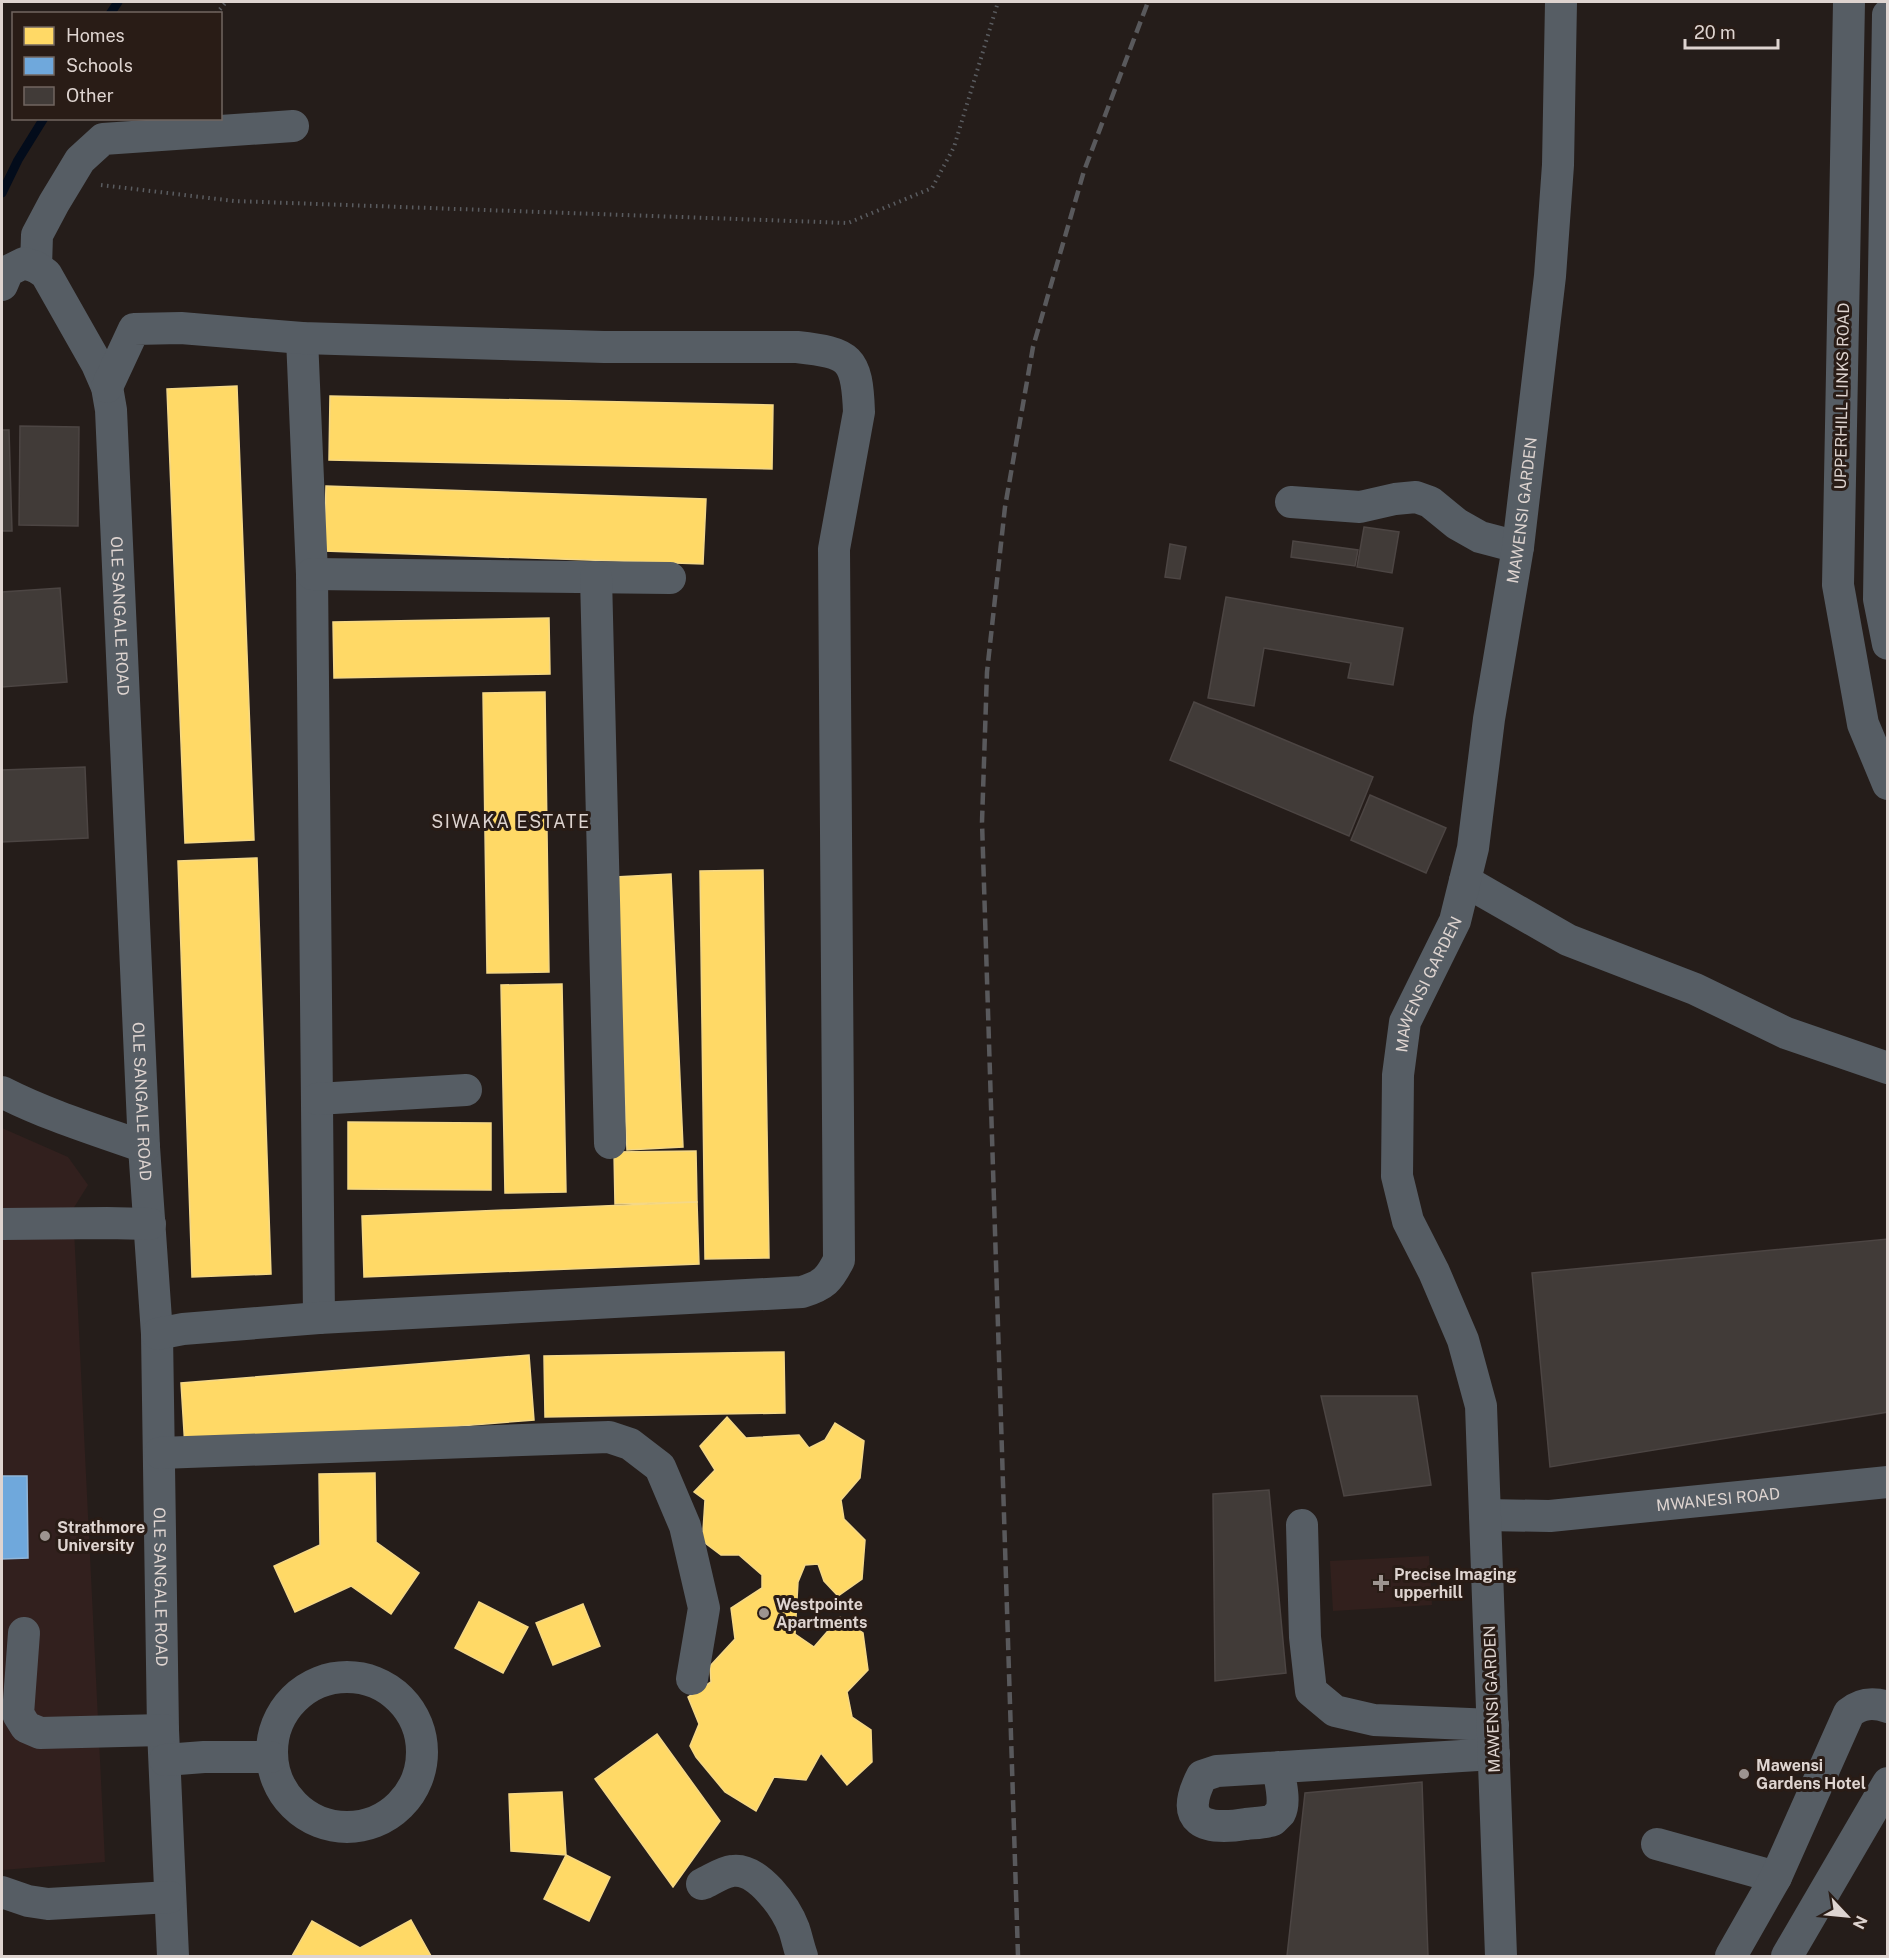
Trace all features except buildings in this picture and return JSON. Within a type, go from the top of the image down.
[{"type":"street","name":"MAWENSI GARDEN","points":[[1501,1956],[1481,1406],[1463,1340],[1434,1272],[1408,1221],[1397,1176],[1398,1075],[1405,1022],[1455,921],[1473,849],[1489,719],[1518,547],[1550,276],[1558,165],[1561,2]]},
{"type":"street","name":"UPPERHILL LINKS ROAD","points":[[1849,2],[1838,585],[1863,724],[1887,784]]},
{"type":"street","points":[[1887,15],[1879,599],[1887,644]]},
{"type":"street","points":[[2,285],[8,272],[17,265],[24,263],[36,267],[37,235],[80,160],[103,139],[293,126]]},
{"type":"street","name":"OLE SANGALE ROAD","points":[[36,267],[46,274],[97,364],[107,387],[111,422],[144,1147],[157,1334],[164,1745],[173,1956]]},
{"type":"street","points":[[107,387],[134,329],[182,328],[303,338],[604,347],[797,347],[826,350],[839,354],[850,362],[858,392],[859,412],[834,549],[839,1260],[830,1277],[819,1287],[802,1292],[319,1318],[183,1329],[157,1334]]},
{"type":"street","points":[[303,338],[312,574],[319,1318]]},
{"type":"street","points":[[1291,502],[1360,507],[1416,497],[1430,502],[1457,524],[1480,537],[1518,547]]},
{"type":"street","points":[[312,574],[670,578]]},
{"type":"street","points":[[596,577],[610,1143]]},
{"type":"street","points":[[1465,881],[1568,940],[1695,989],[1786,1034],[1887,1068]]},
{"type":"street","points":[[317,1099],[466,1090]]},
{"type":"street","points":[[2,1092],[144,1147]]},
{"type":"street","points":[[4,1221],[150,1224]]},
{"type":"street","points":[[160,1453],[609,1437],[630,1444],[660,1467],[685,1526],[704,1608],[692,1679]]},
{"type":"street","name":"MWANESI ROAD","points":[[1485,1515],[1550,1516],[1887,1482]]},
{"type":"street","points":[[1302,1526],[1305,1636],[1311,1691],[1335,1711],[1374,1720],[1493,1740]]},
{"type":"street","points":[[24,1633],[18,1714],[26,1726],[40,1732],[164,1745],[204,1757],[271,1757]]},
{"type":"street","points":[[348,1677],[373,1681],[394,1693],[411,1712],[420,1735],[422,1760],[415,1784],[401,1805],[381,1820],[357,1827],[332,1827],[309,1818],[290,1803],[277,1782],[271,1757],[274,1732],[285,1710],[302,1692],[324,1680],[348,1677]]},
{"type":"street","points":[[1731,1956],[1776,1877],[1849,1713],[1858,1706],[1869,1704],[1887,1707]]},
{"type":"street","points":[[1278,1767],[1493,1740]]},
{"type":"street","points":[[1787,1956],[1887,1783]]},
{"type":"street","points":[[1657,1844],[1776,1877]]},
{"type":"street","points":[[702,1884],[732,1870],[747,1872],[763,1883],[775,1896],[793,1927],[802,1956]]},
{"type":"street","points":[[2,1892],[28,1901],[48,1904],[170,1898]]},
{"type":"path","points":[[100,185],[234,201],[848,223],[932,188],[954,147],[998,2]]},
{"type":"shaded area","name":"Strathmore University","points":[[2,1128],[68,1157],[88,1185],[73,1209],[105,1862],[2,1870]]},
{"type":"shaded area","name":"Precise Imaging upperhill","points":[[1429,1556],[1432,1605],[1333,1611],[1330,1561]]},
{"type":"waterway","points":[[111,12],[118,2]]},
{"type":"waterway","points":[[2,193],[18,160],[43,120]]},
{"type":"railway","points":[[1018,1956],[982,822],[987,672],[1005,507],[1033,347],[1084,171],[1148,2]]},
{"type":"place","name":"Strathmore University","points":[[45,1536]]},
{"type":"place","name":"Precise Imaging upperhill","points":[[1381,1583]]},
{"type":"place","name":"Westpointe Apartments","points":[[764,1613]]},
{"type":"place","name":"Mawensi Gardens Hotel","points":[[1744,1774]]},
{"type":"district","name":"SIWAKA ESTATE","points":[[511,821]]}]
